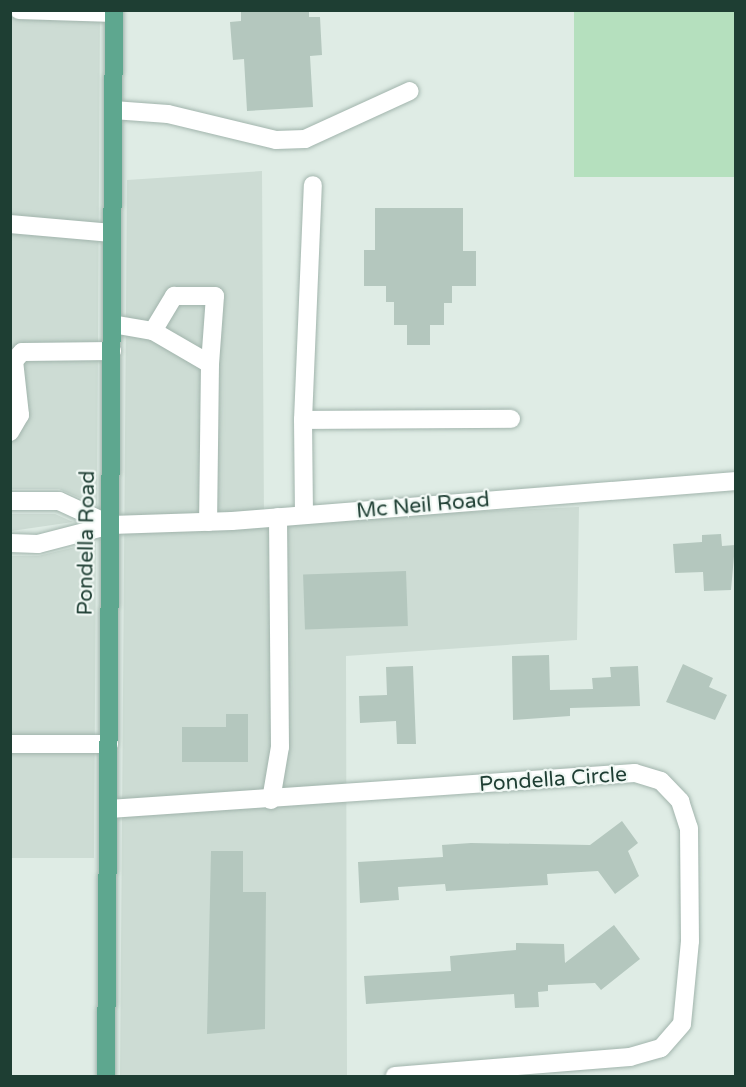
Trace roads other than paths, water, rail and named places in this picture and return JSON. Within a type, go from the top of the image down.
[{"type":"main road","name":"Pondella Road","points":[[106,1077],[114,12]]},
{"type":"street","points":[[19,10],[114,12]]},
{"type":"street","points":[[113,110],[168,114],[276,140],[305,139],[410,91]]},
{"type":"street","points":[[304,515],[303,420],[313,185]]},
{"type":"street","points":[[10,224],[112,233]]},
{"type":"street","points":[[153,331],[174,296],[215,296],[210,364],[208,522]]},
{"type":"street","points":[[112,324],[153,331],[210,364]]},
{"type":"street","points":[[10,432],[20,415],[14,362],[22,352],[112,351]]},
{"type":"street","points":[[303,420],[511,419]]},
{"type":"street","name":"Mc Neil Road","points":[[111,525],[278,518],[735,481]]},
{"type":"street","points":[[10,501],[58,501],[111,525]]},
{"type":"street","points":[[271,800],[280,747],[278,518]]},
{"type":"street","points":[[10,543],[38,544],[111,525]]},
{"type":"street","points":[[10,744],[109,744]]},
{"type":"street","name":"Pondella Circle","points":[[109,809],[271,800],[635,773],[661,781],[680,801],[689,828],[688,995],[682,1024],[661,1048],[630,1056],[395,1077]]}]
